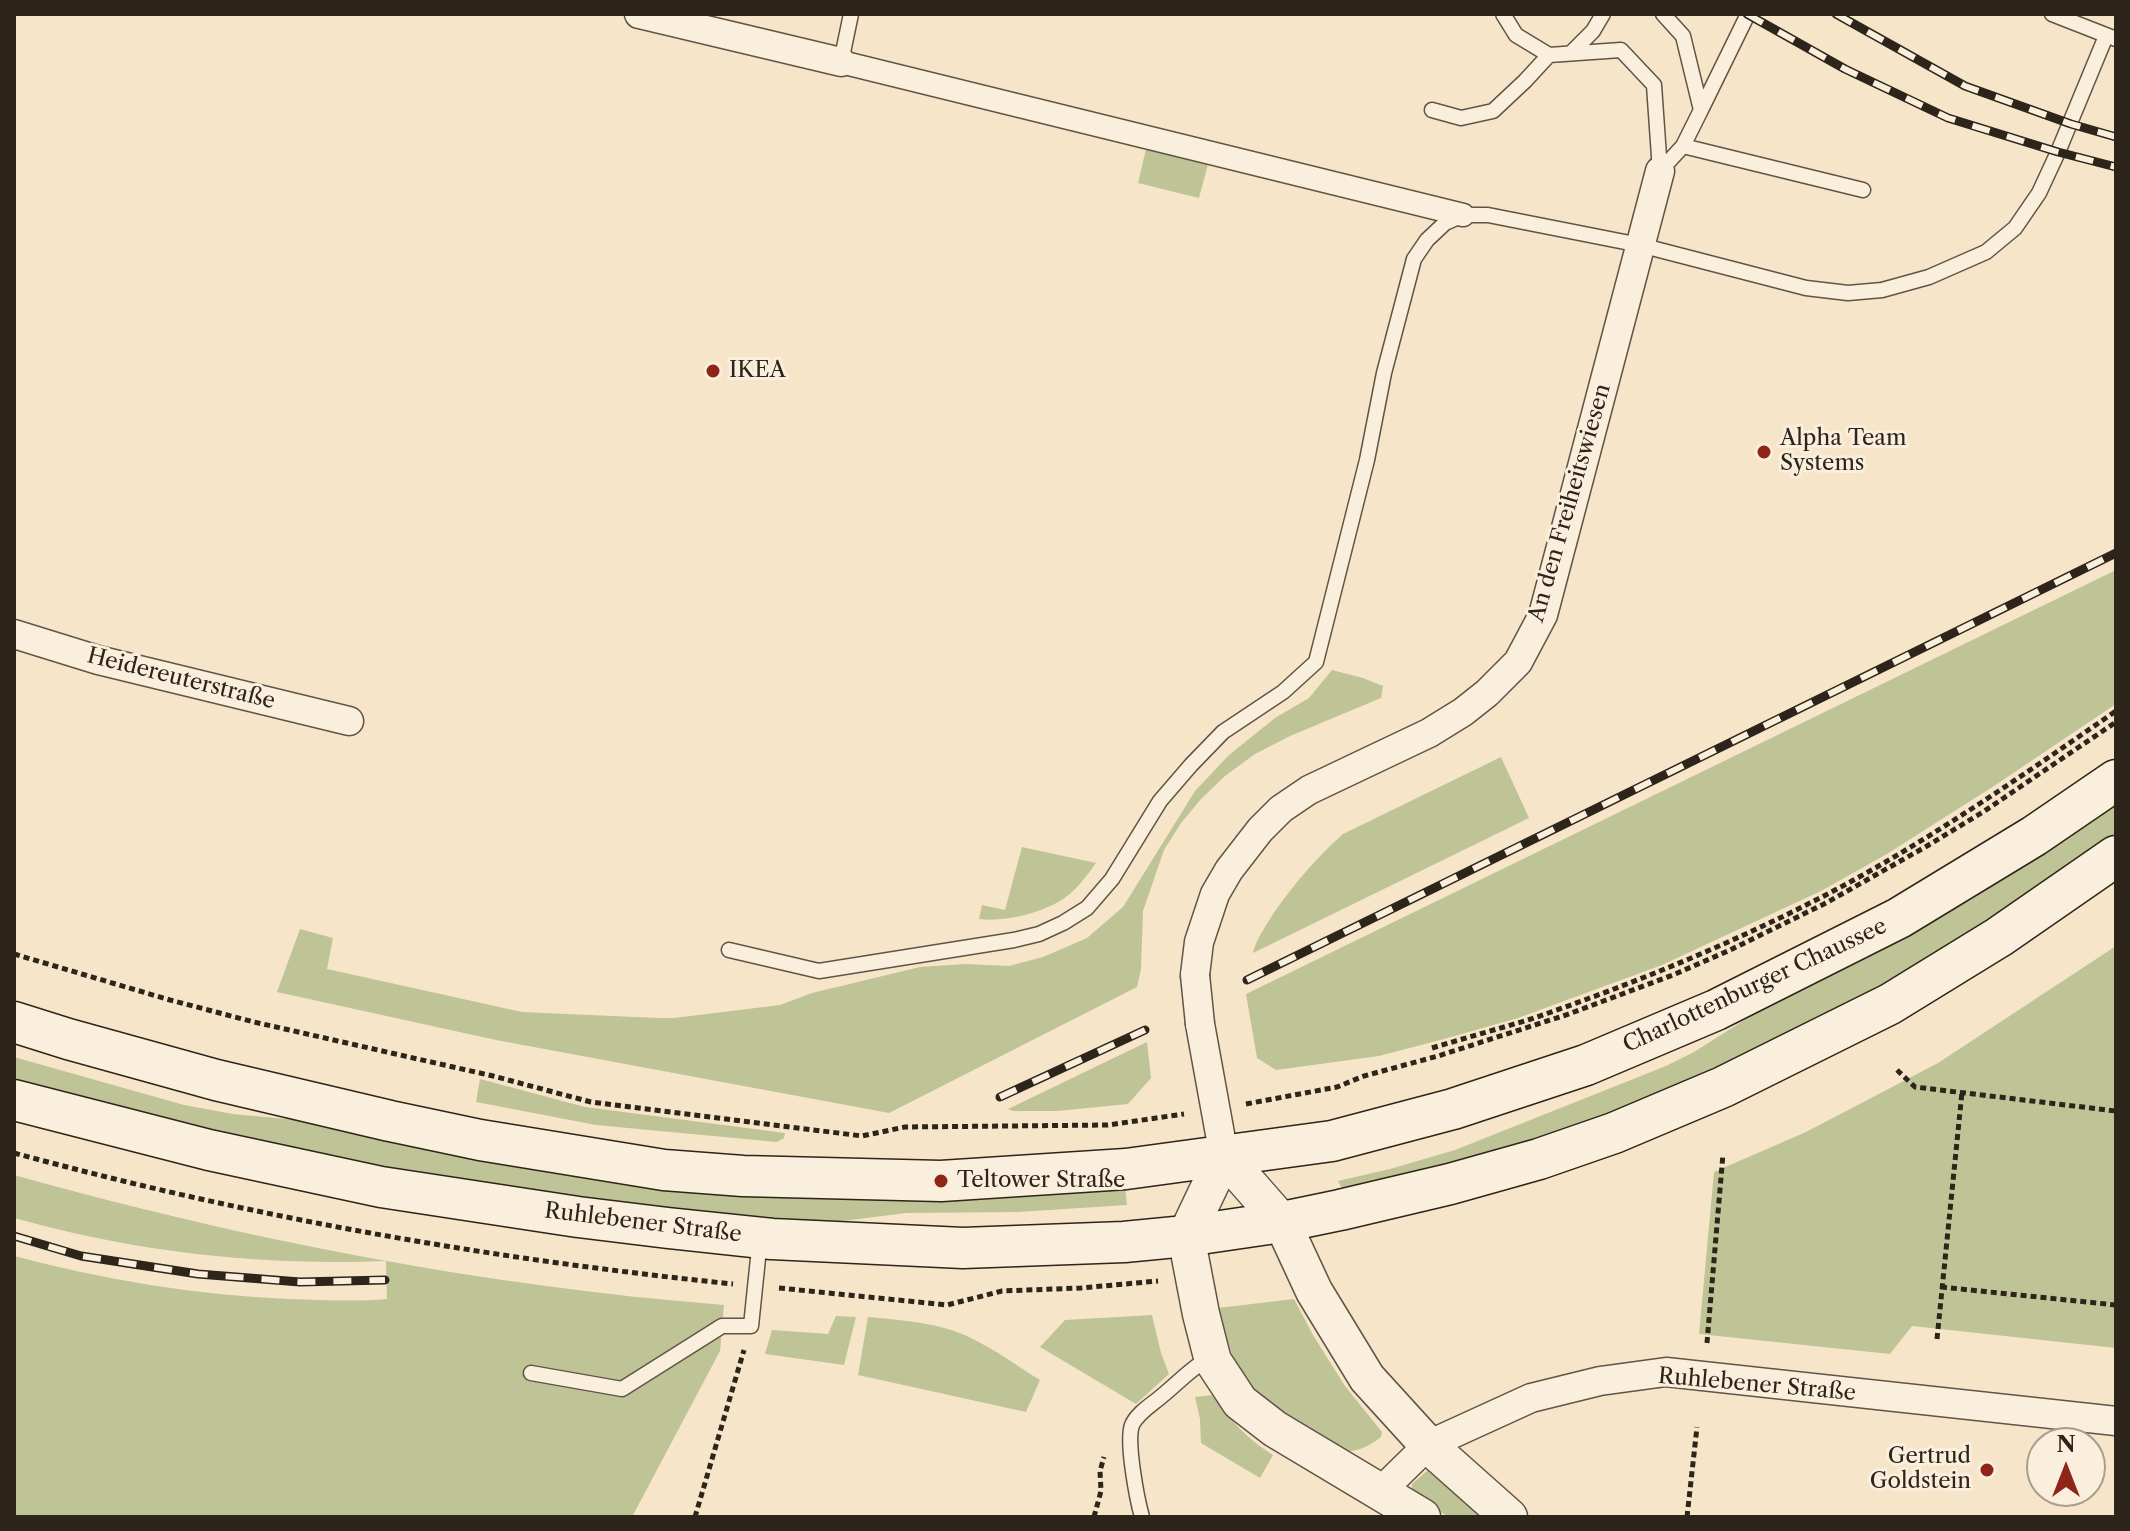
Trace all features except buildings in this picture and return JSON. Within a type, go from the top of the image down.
[{"type":"main road","name":"Charlottenburger Chaussee","points":[[1224,1156],[1332,1141],[1453,1109],[1586,1065],[1701,1017],[1899,918],[2034,836],[2116,780]]},
{"type":"main road","points":[[1282,1222],[1450,1184],[1539,1159],[1614,1133],[1723,1087],[1890,1004],[1999,937],[2116,856]]},
{"type":"main road","points":[[14,1022],[216,1080],[390,1121],[562,1155],[664,1170],[775,1177],[941,1181],[1126,1169],[1224,1156]]},
{"type":"main road","name":"Ruhlebener Straße","points":[[14,1100],[209,1150],[381,1187],[578,1217],[760,1237],[963,1248],[1124,1242],[1282,1222]]},
{"type":"street","points":[[639,14],[1463,215]]},
{"type":"street","name":"An den Freiheitswiesen","points":[[1224,1156],[1200,1024],[1195,975],[1199,942],[1215,894],[1260,830],[1281,809],[1309,790],[1429,733],[1463,712],[1518,662],[1543,615],[1660,171]]},
{"type":"street","name":"Heidereuterstraße","points":[[14,634],[98,660],[349,721]]},
{"type":"street","points":[[1422,1517],[1280,1432],[1240,1402],[1211,1357],[1186,1236],[1224,1156],[1282,1222],[1314,1291],[1367,1378],[1428,1445],[1509,1517]]},
{"type":"street","name":"Ruhlebener Straße","points":[[1380,1492],[1428,1445],[1531,1398],[1600,1381],[1666,1372],[2116,1421]]},
{"type":"lane","points":[[841,62],[851,14]]},
{"type":"lane","points":[[1503,14],[1516,35],[1549,55],[1621,50],[1654,85],[1660,171]]},
{"type":"lane","points":[[1572,52],[1593,31],[1603,14]]},
{"type":"lane","points":[[1663,14],[1683,36],[1701,110]]},
{"type":"lane","points":[[1660,171],[1683,146],[1748,14]]},
{"type":"lane","points":[[729,950],[819,971],[1027,937],[1063,923],[1087,908],[1112,879],[1160,801],[1191,765],[1223,732],[1283,692],[1316,662],[1414,259],[1427,240],[1445,223],[1463,215],[1488,215],[1640,245],[1806,288],[1848,293],[1882,290],[1929,277],[1986,252],[2015,228],[2039,193],[2065,138],[2111,37],[2052,14]]},
{"type":"lane","points":[[1432,110],[1461,118],[1493,111],[1549,55]]},
{"type":"lane","points":[[1683,146],[1863,190]]},
{"type":"lane","points":[[531,1373],[622,1389],[722,1326],[751,1326],[760,1237]]},
{"type":"lane","points":[[1142,1517],[1130,1440],[1132,1425],[1146,1408],[1196,1365],[1211,1357]]},
{"type":"path","points":[[1432,1048],[1528,1020],[1601,994],[1684,960],[1839,888],[1971,811],[2116,711]]},
{"type":"path","points":[[1299,1095],[1337,1087],[1566,1015],[1728,951],[1826,903],[1927,846],[2116,722]]},
{"type":"path","points":[[14,954],[254,1022],[493,1076],[591,1102],[862,1136],[905,1127],[1129,1123]]},
{"type":"path","points":[[1897,1070],[1915,1087],[2116,1111]]},
{"type":"path","points":[[1937,1339],[1962,1092]]},
{"type":"path","points":[[1707,1343],[1723,1154]]},
{"type":"path","points":[[1941,1287],[2116,1305]]},
{"type":"path","points":[[695,1517],[751,1326]]},
{"type":"path","points":[[1687,1517],[1697,1427]]},
{"type":"path","points":[[1094,1517],[1101,1491],[1102,1466]]},
{"type":"green space","points":[[1146,149],[1208,164],[1199,198],[1138,183]]},
{"type":"green space","points":[[2116,570],[2116,704],[1887,854],[1821,891],[1662,965],[1518,1018],[1379,1056],[1276,1070],[1257,1058],[1246,994]]},
{"type":"green space","points":[[1332,670],[1383,686],[1381,698],[1255,754],[1201,799],[1164,850],[1143,911],[1141,969],[1137,987],[889,1113],[496,1040],[277,992],[300,929],[333,938],[327,969],[522,1012],[658,1018],[780,1005],[812,993],[920,967],[965,964],[1009,966],[1043,957],[1087,938],[1123,907],[1195,791],[1229,755],[1275,718],[1309,698]]},
{"type":"green space","points":[[1501,757],[1529,818],[1253,953],[1273,914],[1289,892],[1343,834]]},
{"type":"green space","points":[[2116,803],[2116,838],[1891,986],[1676,1091],[1509,1150],[1345,1194],[1338,1181],[1455,1150],[1666,1066],[1694,1052],[1776,1000],[1841,970],[1967,902]]},
{"type":"green space","points":[[1022,847],[1096,863],[1075,889],[1051,906],[1010,918],[979,919],[982,905],[1005,910]]},
{"type":"green space","points":[[2116,946],[2116,1348],[1912,1326],[1890,1354],[1699,1334],[1714,1172],[1806,1132],[1938,1063]]},
{"type":"green space","points":[[1147,1042],[1151,1078],[1128,1104],[1057,1111],[1008,1109]]},
{"type":"green space","points":[[14,1057],[184,1105],[233,1114],[308,1121],[451,1151],[1125,1186],[1127,1205],[1018,1212],[906,1213],[827,1223],[668,1211],[434,1176],[308,1153],[188,1126],[14,1081]]},
{"type":"green space","points":[[480,1079],[585,1107],[785,1133],[784,1138],[777,1142],[596,1125],[476,1102]]},
{"type":"green space","points":[[14,1175],[189,1220],[366,1257],[544,1286],[724,1305],[720,1351],[632,1517],[14,1517],[14,1256],[116,1279],[219,1294],[326,1300],[387,1299],[386,1261],[292,1261],[198,1254],[105,1240],[14,1218]]},
{"type":"green space","points":[[1294,1299],[1345,1386],[1382,1432],[1381,1437],[1367,1446],[1340,1452],[1261,1400],[1246,1383],[1231,1352],[1218,1308]]},
{"type":"green space","points":[[1152,1315],[1169,1374],[1136,1404],[1040,1347],[1065,1320]]},
{"type":"green space","points":[[836,1316],[856,1317],[844,1365],[765,1354],[772,1330],[828,1334]]},
{"type":"green space","points":[[868,1317],[934,1326],[959,1333],[989,1348],[1040,1380],[1026,1412],[858,1375]]},
{"type":"green space","points":[[1212,1395],[1239,1428],[1273,1455],[1260,1478],[1201,1443],[1195,1397]]},
{"type":"green space","points":[[1428,1470],[1485,1517],[1449,1517],[1412,1494],[1412,1484]]},
{"type":"railway","points":[[1747,14],[1845,69],[1948,118],[2116,167]]},
{"type":"railway","points":[[1836,14],[1965,86],[2116,137]]},
{"type":"railway","points":[[1247,980],[2116,553]]},
{"type":"railway","points":[[1000,1097],[1145,1030]]},
{"type":"railway","points":[[14,1236],[81,1256],[198,1274],[300,1282],[385,1280]]},
{"type":"place","name":"IKEA","points":[[713,371]]},
{"type":"place","name":"Alpha Team Systems","points":[[1764,452]]},
{"type":"place","name":"Teltower Straße","points":[[941,1181]]},
{"type":"place","name":"Gertrud Goldstein","points":[[1987,1470]]}]
